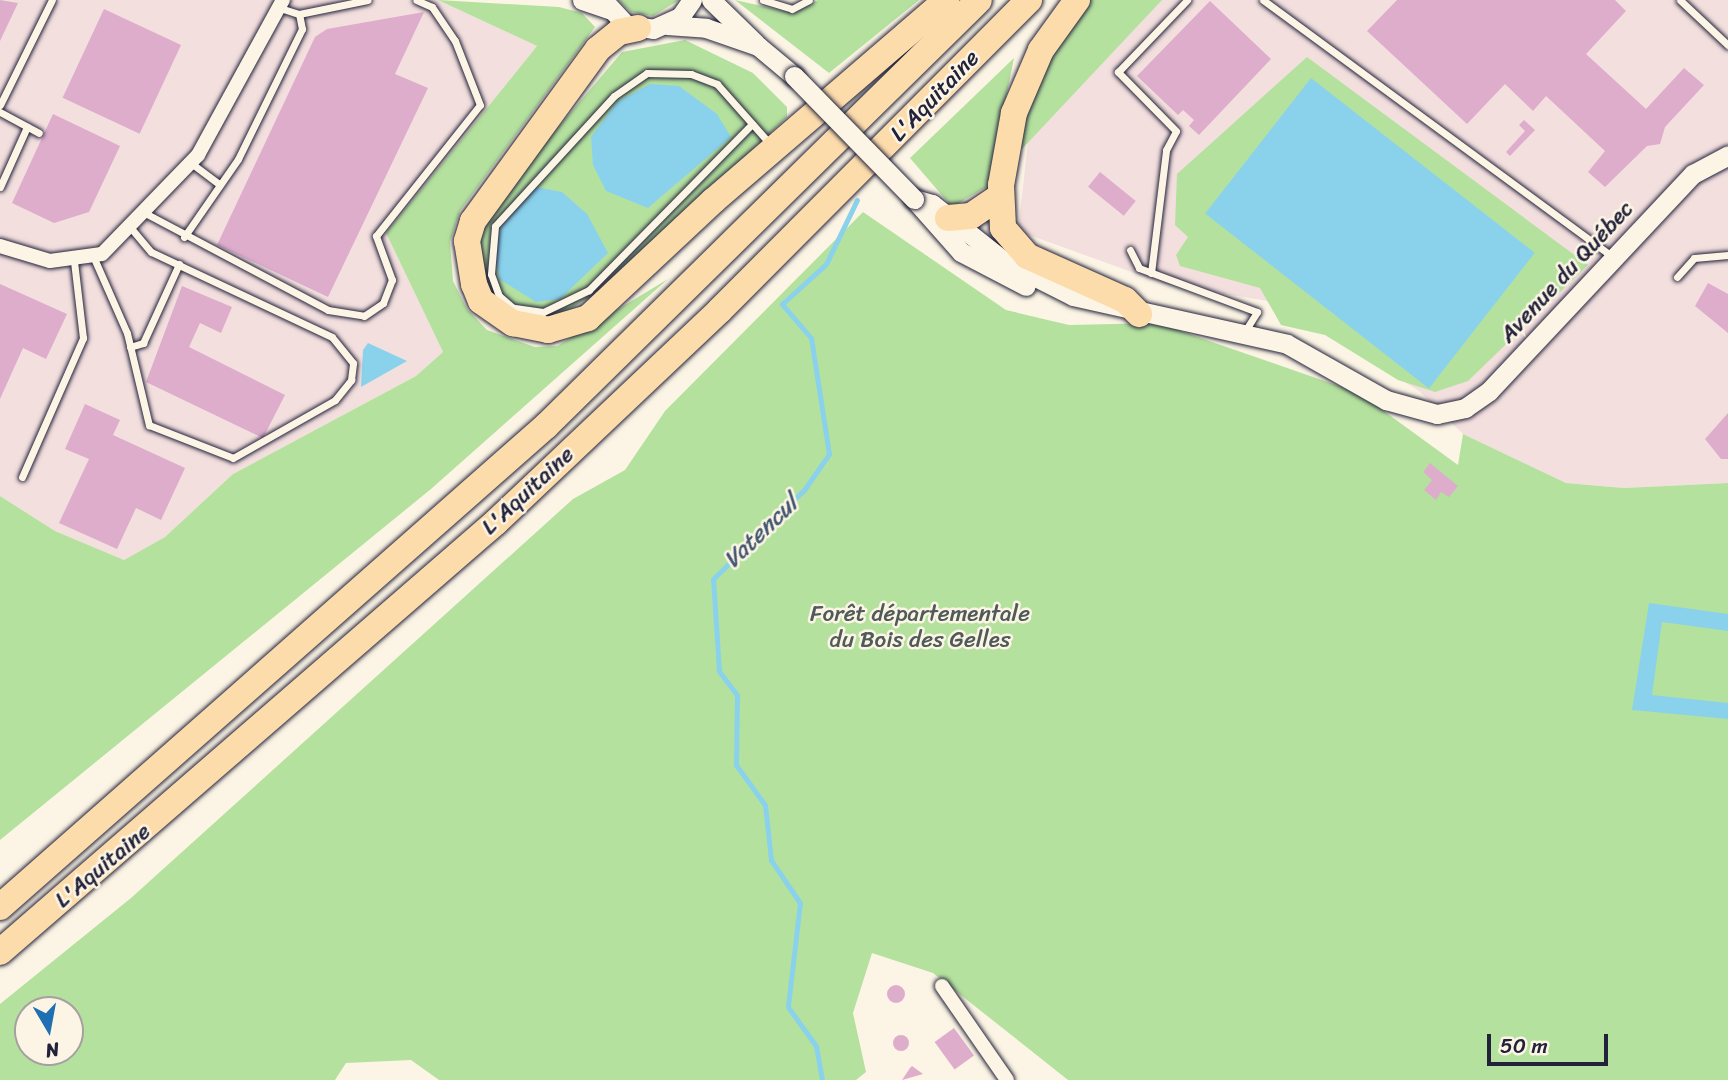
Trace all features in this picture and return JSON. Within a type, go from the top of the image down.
[{"type":"highway","points":[[638,29],[619,32],[598,50],[473,221],[467,241],[474,284],[497,315],[548,330],[588,318],[774,148],[947,0]]},
{"type":"highway","name":"L'Aquitaine","points":[[0,907],[537,435],[979,0]]},
{"type":"highway","name":"L'Aquitaine","points":[[0,952],[495,522],[720,310],[1029,0]]},
{"type":"highway","points":[[1077,0],[1041,50],[1021,96],[1001,196],[1005,238],[1049,268],[1125,300],[1133,313]]},
{"type":"highway","points":[[929,209],[971,216],[1001,196]]},
{"type":"street","points":[[582,0],[605,4],[638,29],[667,25],[706,28],[758,46]]},
{"type":"street","points":[[667,25],[692,0]]},
{"type":"street","points":[[711,0],[758,46],[794,76],[929,209],[1003,261],[1073,296],[1133,313],[1244,333]]},
{"type":"street","points":[[0,246],[74,261],[93,257],[130,228],[191,163],[281,4]]},
{"type":"street","name":"Avenue du Québec","points":[[1244,333],[1322,358],[1410,411],[1437,414],[1465,408],[1489,391],[1693,174],[1728,155]]},
{"type":"street","points":[[942,986],[1007,1080]]},
{"type":"lane","points":[[0,105],[52,0]]},
{"type":"lane","points":[[281,4],[299,14],[368,0]]},
{"type":"lane","points":[[145,213],[184,237],[328,310],[364,316],[383,303],[392,280],[376,236],[480,105],[455,41],[432,7],[416,0]]},
{"type":"lane","points":[[763,0],[792,9],[809,0]]},
{"type":"lane","points":[[1151,272],[1166,150],[1176,131],[1118,72],[1186,0]]},
{"type":"lane","points":[[1263,0],[1613,257]]},
{"type":"lane","points":[[1680,0],[1728,46]]},
{"type":"lane","points":[[184,237],[220,185],[302,29],[299,14]]},
{"type":"lane","points":[[752,124],[589,290],[543,312],[513,308],[499,296],[491,274],[495,226],[614,96],[647,74],[691,74],[717,85],[774,148]]},
{"type":"lane","points":[[0,112],[39,133]]},
{"type":"lane","points":[[0,187],[27,127]]},
{"type":"lane","points":[[191,163],[220,185]]},
{"type":"lane","points":[[93,257],[130,347],[149,425],[218,456],[245,454],[335,400],[351,380],[353,363],[332,337],[151,252],[130,228]]},
{"type":"lane","points":[[1130,250],[1139,268],[1257,312],[1244,333]]},
{"type":"lane","points":[[1677,277],[1694,258],[1728,255]]},
{"type":"lane","points":[[22,477],[83,338],[74,261]]},
{"type":"lane","points":[[130,347],[143,343],[179,264]]},
{"type":"shaded area","points":[[0,0],[438,0],[537,46],[386,233],[443,352],[416,376],[233,474],[165,537],[124,560],[55,531],[0,496]]},
{"type":"shaded area","points":[[1161,0],[1728,0],[1728,483],[1624,488],[1566,483],[1463,434],[1419,391],[1279,303],[1165,284],[1018,231],[1028,142]]},
{"type":"green space","points":[[438,0],[559,7],[582,13],[595,27],[460,211],[450,242],[453,281],[467,309],[487,330],[535,347],[557,346],[668,279],[431,489],[0,840],[0,496],[55,531],[124,560],[165,537],[233,474],[416,376],[443,352],[386,233],[537,46]]},
{"type":"green space","points":[[618,0],[679,0],[653,16],[631,12]]},
{"type":"green space","points":[[735,0],[793,13],[818,0],[919,0],[829,73]]},
{"type":"green space","points":[[1089,0],[1162,0],[1022,149],[1020,133],[1042,69]]},
{"type":"green space","points":[[685,40],[753,73],[787,107],[787,117],[609,283],[571,309],[537,319],[488,296],[475,240],[489,209],[622,52]]},
{"type":"green space","points":[[1307,57],[1588,265],[1468,381],[1435,392],[1398,380],[1325,335],[1281,325],[1260,288],[1180,266],[1176,255],[1188,237],[1175,225],[1177,174]]},
{"type":"green space","points":[[1014,58],[988,186],[952,207],[910,158]]},
{"type":"green space","name":"Forêt départementale du Bois des Gelles","points":[[863,212],[1006,310],[1069,325],[1157,323],[1359,393],[1458,465],[1463,434],[1566,483],[1624,488],[1728,483],[1728,1080],[1068,1080],[933,973],[872,953],[853,1013],[866,1072],[856,1080],[439,1080],[411,1060],[346,1063],[335,1080],[0,1080],[0,1004],[131,898],[573,499],[625,470],[665,411]]},
{"type":"water","points":[[1311,78],[1535,253],[1429,388],[1205,214]]},
{"type":"water","points":[[650,84],[679,86],[717,114],[731,137],[648,208],[606,191],[593,165],[591,137],[617,102]]},
{"type":"water","points":[[536,187],[562,192],[587,214],[608,253],[560,299],[536,302],[499,279],[494,249],[502,224]]},
{"type":"water","points":[[368,343],[407,361],[361,387],[363,350]]},
{"type":"water","points":[[1649,603],[1728,614],[1728,631],[1662,622],[1652,695],[1728,703],[1728,719],[1632,710]]},
{"type":"building","points":[[0,0],[18,3],[0,41]]},
{"type":"building","points":[[1397,0],[1615,0],[1626,11],[1586,54],[1646,109],[1684,68],[1704,85],[1665,127],[1660,144],[1647,146],[1605,187],[1588,172],[1605,151],[1546,96],[1533,111],[1505,84],[1467,124],[1367,31]]},
{"type":"building","points":[[1210,1],[1271,59],[1199,135],[1189,126],[1194,120],[1183,110],[1178,115],[1137,76]]},
{"type":"building","points":[[104,9],[181,45],[140,134],[63,98]]},
{"type":"building","points":[[424,12],[395,74],[428,88],[328,297],[217,245],[315,37],[327,29]]},
{"type":"building","points":[[53,114],[120,146],[89,212],[54,223],[12,203]]},
{"type":"building","points":[[1524,120],[1535,130],[1510,156],[1506,152],[1525,131],[1519,125]]},
{"type":"building","points":[[1100,172],[1136,201],[1124,216],[1088,187]]},
{"type":"building","points":[[1708,283],[1728,294],[1728,333],[1695,306]]},
{"type":"building","points":[[0,284],[67,314],[46,359],[23,348],[0,399]]},
{"type":"building","points":[[182,286],[232,307],[221,333],[200,323],[189,347],[285,395],[263,438],[146,382]]},
{"type":"building","points":[[85,404],[120,420],[113,435],[185,468],[161,520],[136,508],[117,549],[59,523],[89,459],[65,449]]},
{"type":"building","points":[[1728,413],[1728,459],[1721,459],[1705,439]]},
{"type":"building","points":[[1430,463],[1458,486],[1449,497],[1441,492],[1436,500],[1424,490],[1432,480],[1423,472]]},
{"type":"building","points":[[896,985],[902,988],[905,994],[902,1000],[896,1003],[890,1000],[887,994],[890,988]]},
{"type":"building","points":[[954,1028],[974,1056],[955,1070],[935,1042]]},
{"type":"building","points":[[901,1035],[907,1037],[907,1049],[901,1051],[895,1049],[893,1043],[895,1037]]},
{"type":"building","points":[[912,1066],[923,1074],[902,1080],[910,1068]]},
{"type":"waterway","name":"Vatencul","points":[[788,1006],[800,903],[771,860],[765,805],[736,765],[737,695],[719,671],[713,579],[804,490],[829,454],[811,338],[782,304],[826,264],[857,200]]},
{"type":"waterway","points":[[788,1007],[816,1046],[822,1080]]}]
